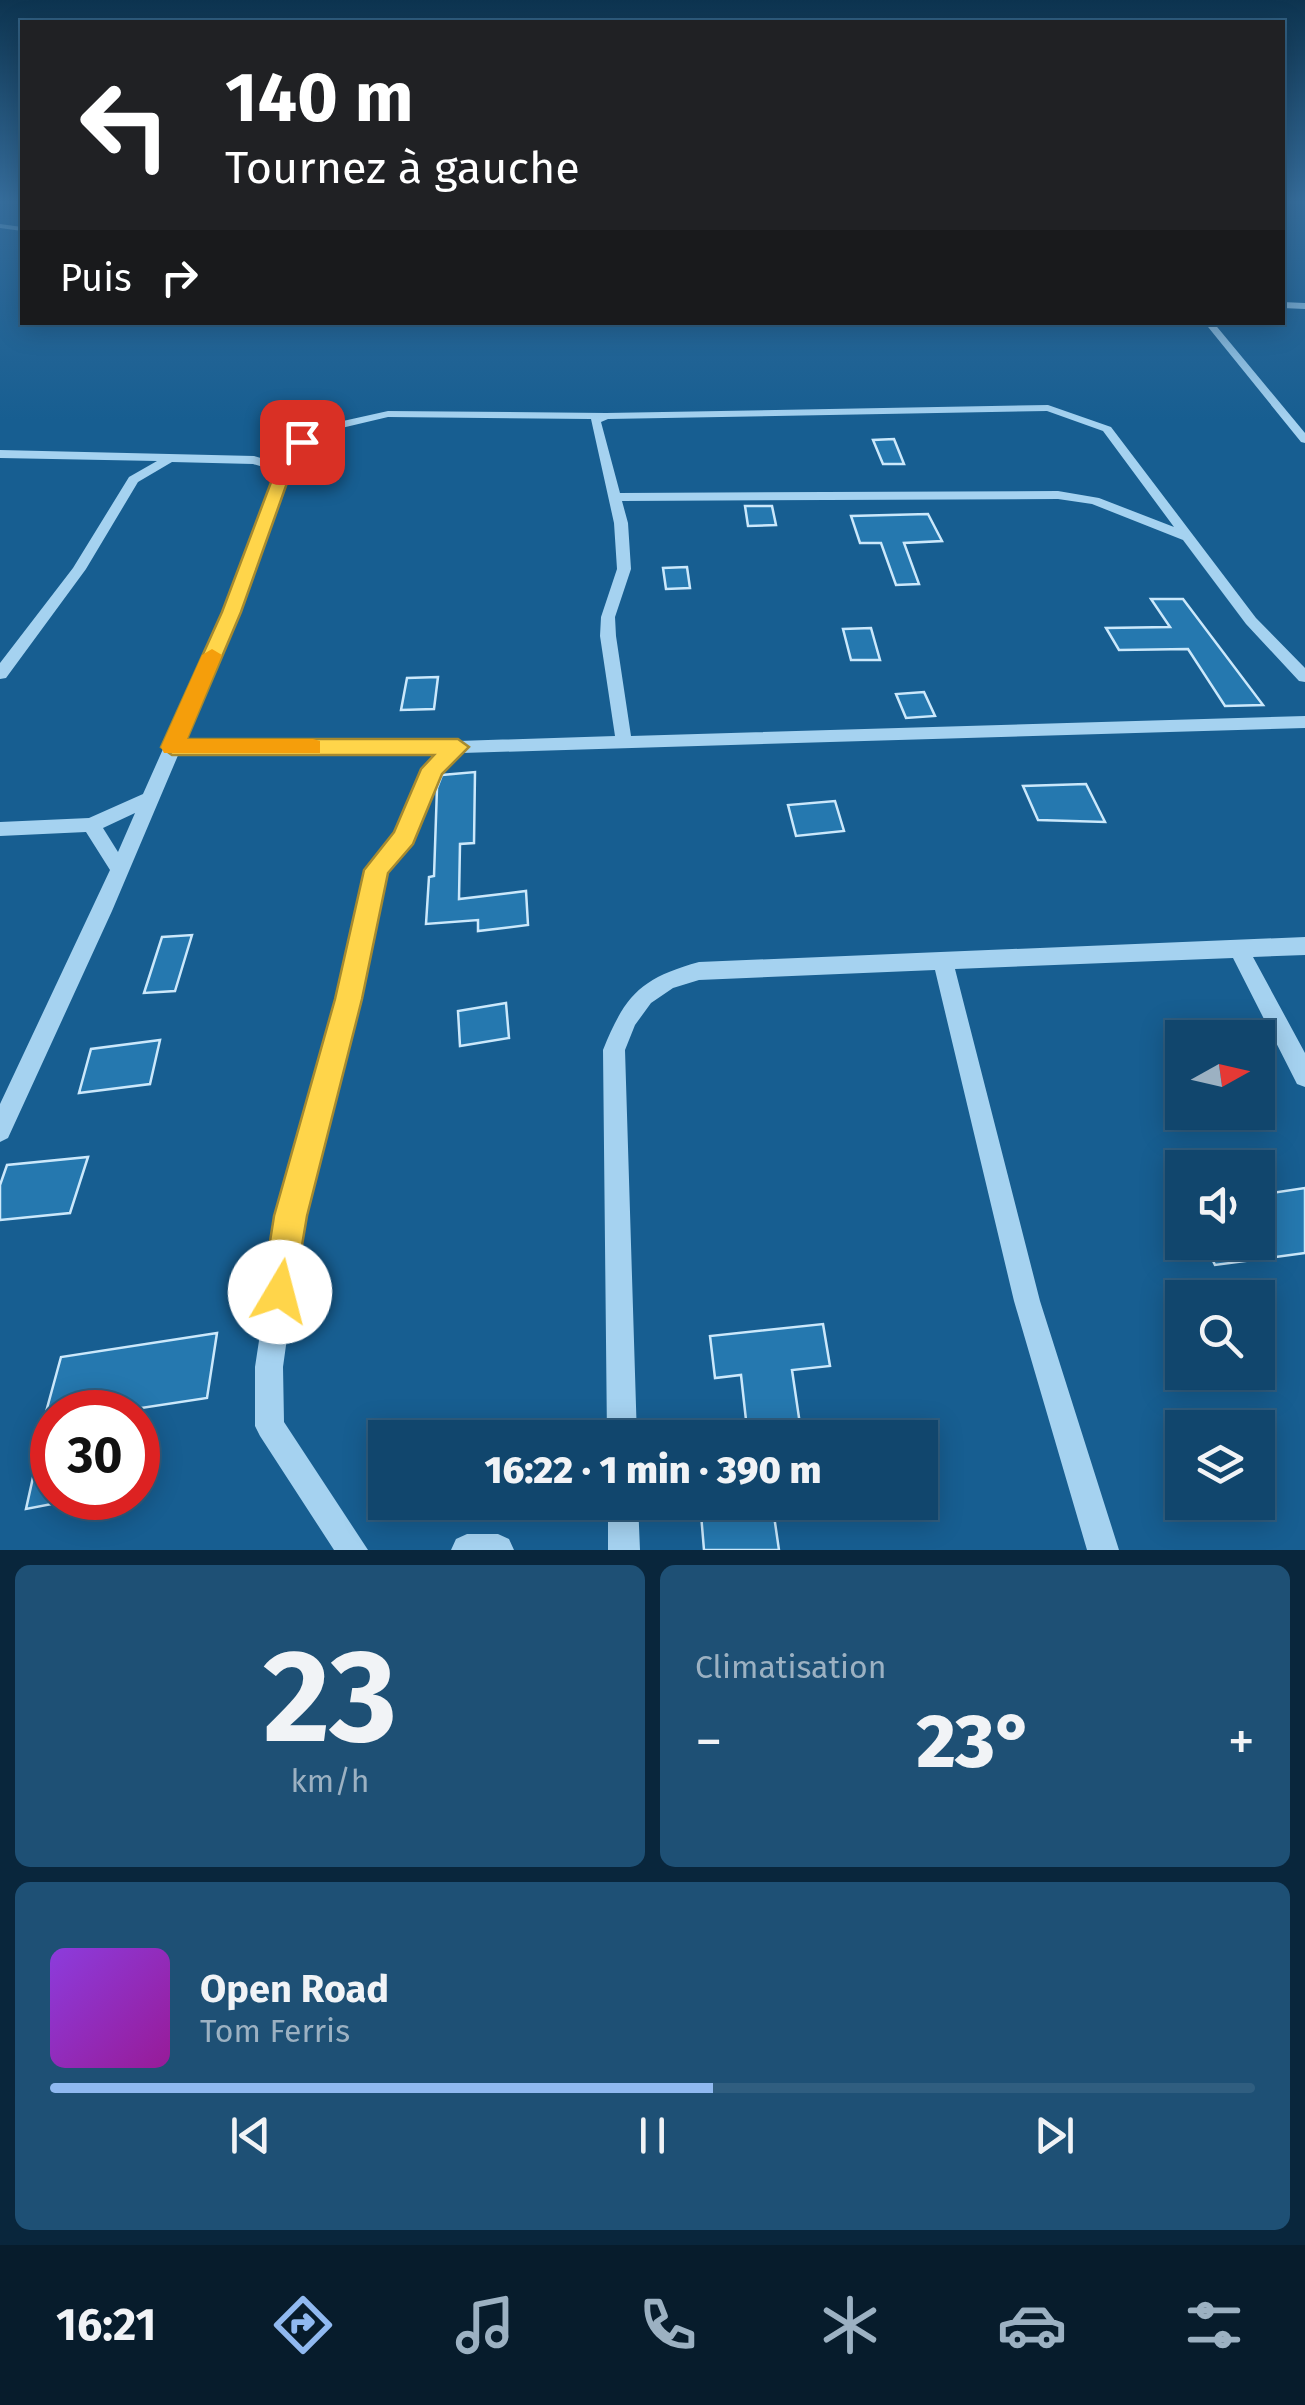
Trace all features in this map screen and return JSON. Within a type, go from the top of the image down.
[{"type":"street","points":[[1210,325],[1305,440]]},
{"type":"street","points":[[0,1130],[120,870],[232,612],[284,469],[302,442],[329,427],[388,414],[606,416],[1048,408],[1107,429],[1251,622],[1305,678]]},
{"type":"street","points":[[606,416],[596,421],[616,497],[624,568],[608,617],[624,743]]},
{"type":"street","points":[[0,454],[254,460],[284,469]]},
{"type":"street","points":[[0,674],[78,569],[133,480],[174,458]]},
{"type":"street","points":[[616,497],[1058,495],[1094,500],[1191,539]]},
{"type":"street","points":[[172,747],[458,747],[1305,722]]},
{"type":"street","points":[[352,1550],[270,1426],[269,1367],[290,1216],[348,999],[376,870],[404,838],[432,769],[458,747]]},
{"type":"street","points":[[0,829],[91,825],[150,799]]},
{"type":"street","points":[[91,825],[120,870]]},
{"type":"street","points":[[622,1420],[614,1050],[627,1014],[666,979],[699,972],[1305,946]]},
{"type":"street","points":[[1238,948],[1305,1076]]},
{"type":"street","points":[[942,962],[1027,1301],[1103,1550]]},
{"type":"street","points":[[623,1520],[624,1550]]},
{"type":"street","points":[[468,1550],[498,1550]]},
{"type":"building","points":[[894,439],[904,464],[883,464],[873,440]]},
{"type":"building","points":[[745,506],[772,506],[776,525],[748,526]]},
{"type":"building","points":[[928,514],[942,541],[904,543],[919,584],[896,585],[881,543],[860,543],[851,516]]},
{"type":"building","points":[[687,567],[690,588],[666,589],[663,568]]},
{"type":"building","points":[[1151,599],[1183,599],[1263,705],[1225,706],[1188,649],[1119,650],[1106,628],[1170,627]]},
{"type":"building","points":[[871,628],[880,660],[851,660],[843,629]]},
{"type":"building","points":[[438,677],[434,709],[401,710],[407,678]]},
{"type":"building","points":[[924,692],[935,716],[906,718],[896,694]]},
{"type":"building","points":[[475,772],[474,843],[460,844],[459,899],[526,891],[528,925],[478,931],[478,920],[426,924],[429,877],[434,876],[437,788],[442,775]]},
{"type":"building","points":[[1086,784],[1105,822],[1038,820],[1023,786]]},
{"type":"building","points":[[835,801],[844,831],[796,836],[788,805]]},
{"type":"building","points":[[192,935],[175,991],[144,993],[162,937]]},
{"type":"building","points":[[506,1003],[509,1038],[460,1046],[458,1011]]},
{"type":"building","points":[[160,1040],[150,1084],[79,1093],[91,1049]]},
{"type":"building","points":[[88,1157],[70,1213],[0,1220],[0,1185],[7,1165]]},
{"type":"building","points":[[1305,1188],[1305,1253],[1275,1257],[1275,1192]]},
{"type":"building","points":[[1213,1260],[1252,1260],[1215,1265]]},
{"type":"building","points":[[823,1324],[830,1366],[792,1370],[799,1420],[746,1420],[741,1375],[715,1378],[710,1336]]},
{"type":"building","points":[[217,1333],[207,1398],[160,1405],[160,1390],[52,1390],[61,1357]]},
{"type":"building","points":[[702,1520],[775,1520],[779,1550],[704,1550]]},
{"type":"slow traffic","points":[[212,655],[172,747],[313,747]]},
{"type":"route","points":[[280,1292],[290,1216],[348,999],[376,870],[396,852],[404,838],[432,769],[458,747],[172,747],[232,612],[284,469],[302,442]]}]
